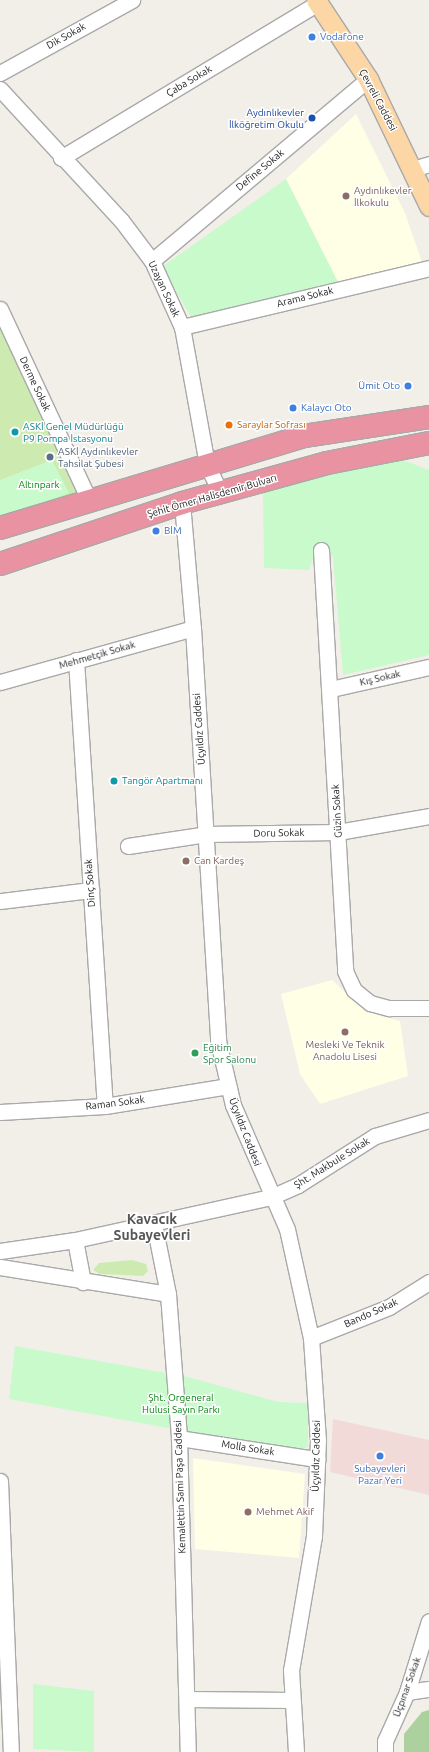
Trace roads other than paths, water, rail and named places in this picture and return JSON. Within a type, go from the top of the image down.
[{"type":"highway","points":[[0,528],[304,436],[429,417]]},
{"type":"highway","name":"Şehit Ömer Halisdemir Bulvarı","points":[[0,564],[182,503],[220,492],[327,462],[429,443]]},
{"type":"main road","name":"Çevreli Caddesi","points":[[317,2],[368,79],[421,167],[429,206]]},
{"type":"street","name":"Dik Sokak","points":[[0,73],[132,0]]},
{"type":"street","name":"Çaba Sokak","points":[[61,158],[317,2]]},
{"type":"street","name":"Define Sokak","points":[[152,261],[368,79]]},
{"type":"street","name":"Uzayan Sokak","points":[[0,89],[61,158],[120,220],[152,261],[182,327],[207,465],[220,492]]},
{"type":"street","name":"Arama Sokak","points":[[182,327],[429,268]]},
{"type":"street","name":"Derme Sokak","points":[[0,309],[90,502]]},
{"type":"street","name":"Üçyıldız Caddesi","points":[[182,503],[193,628],[218,1041],[233,1105],[271,1197],[287,1229],[311,1338],[317,1459],[314,1536],[292,1662],[292,1700],[296,1752]]},
{"type":"street","name":"Güzin Sokak","points":[[321,550],[331,689],[342,952],[349,982],[370,1003],[389,1008],[429,1008]]},
{"type":"street","name":"Mehmetçik Sokak","points":[[0,682],[193,628]]},
{"type":"street","name":"Dinç Sokak","points":[[76,660],[105,1106]]},
{"type":"street","name":"Kış Sokak","points":[[331,689],[429,667]]},
{"type":"street","name":"Doru Sokak","points":[[128,846],[206,834],[338,832],[429,816]]},
{"type":"street","points":[[0,901],[91,890]]},
{"type":"street","name":"Raman Sokak","points":[[0,1112],[105,1106],[228,1086]]},
{"type":"street","name":"Şht. Makbule Sokak","points":[[0,1251],[75,1240],[154,1224],[271,1197],[298,1185],[375,1136],[429,1120]]},
{"type":"street","name":"Kemalettin Sami Paşa Caddesi","points":[[154,1224],[168,1294],[179,1438],[188,1752]]},
{"type":"street","points":[[75,1240],[83,1282]]},
{"type":"street","points":[[0,1267],[83,1282],[168,1294]]},
{"type":"street","name":"Bando Sokak","points":[[311,1338],[389,1307],[429,1282]]},
{"type":"street","name":"Molla Sokak","points":[[179,1438],[317,1459]]},
{"type":"street","points":[[0,1481],[11,1752]]},
{"type":"street","name":"Üçpınar Sokak","points":[[385,1752],[385,1741],[407,1692],[429,1621]]},
{"type":"street","points":[[407,1692],[429,1690]]},
{"type":"street","points":[[186,1699],[292,1700]]},
{"type":"place","name":"Vodafone","points":[[312,37]]},
{"type":"place","name":"Aydınlıkevler İlköğretim Okulu","points":[[312,118]]},
{"type":"place","name":"Aydınlıkevler İlkokulu","points":[[346,196]]},
{"type":"place","name":"Ümit Oto","points":[[408,386]]},
{"type":"place","name":"Kalaycı Oto","points":[[293,408]]},
{"type":"place","name":"Saraylar Sofrası","points":[[229,425]]},
{"type":"place","name":"ASKİ Genel Müdürlüğü P9 Pompa İstasyonu","points":[[15,432]]},
{"type":"place","name":"ASKİ Aydınlıkevler Tahsilat Şubesi","points":[[50,457]]},
{"type":"place","name":"BİM","points":[[156,531]]},
{"type":"place","name":"Tangör Apartmanı","points":[[114,781]]},
{"type":"place","name":"Can Kardeş","points":[[186,861]]},
{"type":"place","name":"Mesleki Ve Teknik Anadolu Lisesi","points":[[345,1032]]},
{"type":"place","name":"Eğitim Spor Salonu","points":[[195,1053]]},
{"type":"place","name":"Subayevleri Pazar Yeri","points":[[380,1456]]},
{"type":"place","name":"Mehmet Akif","points":[[248,1512]]},
{"type":"district","name":"Kavacık Subayevleri","points":[[152,1228]]},
{"type":"park label","name":"Altınpark","points":[[39,485]]},
{"type":"park label","name":"Şht. Orgeneral Hulusi Sayın Parkı","points":[[181,1402]]}]
